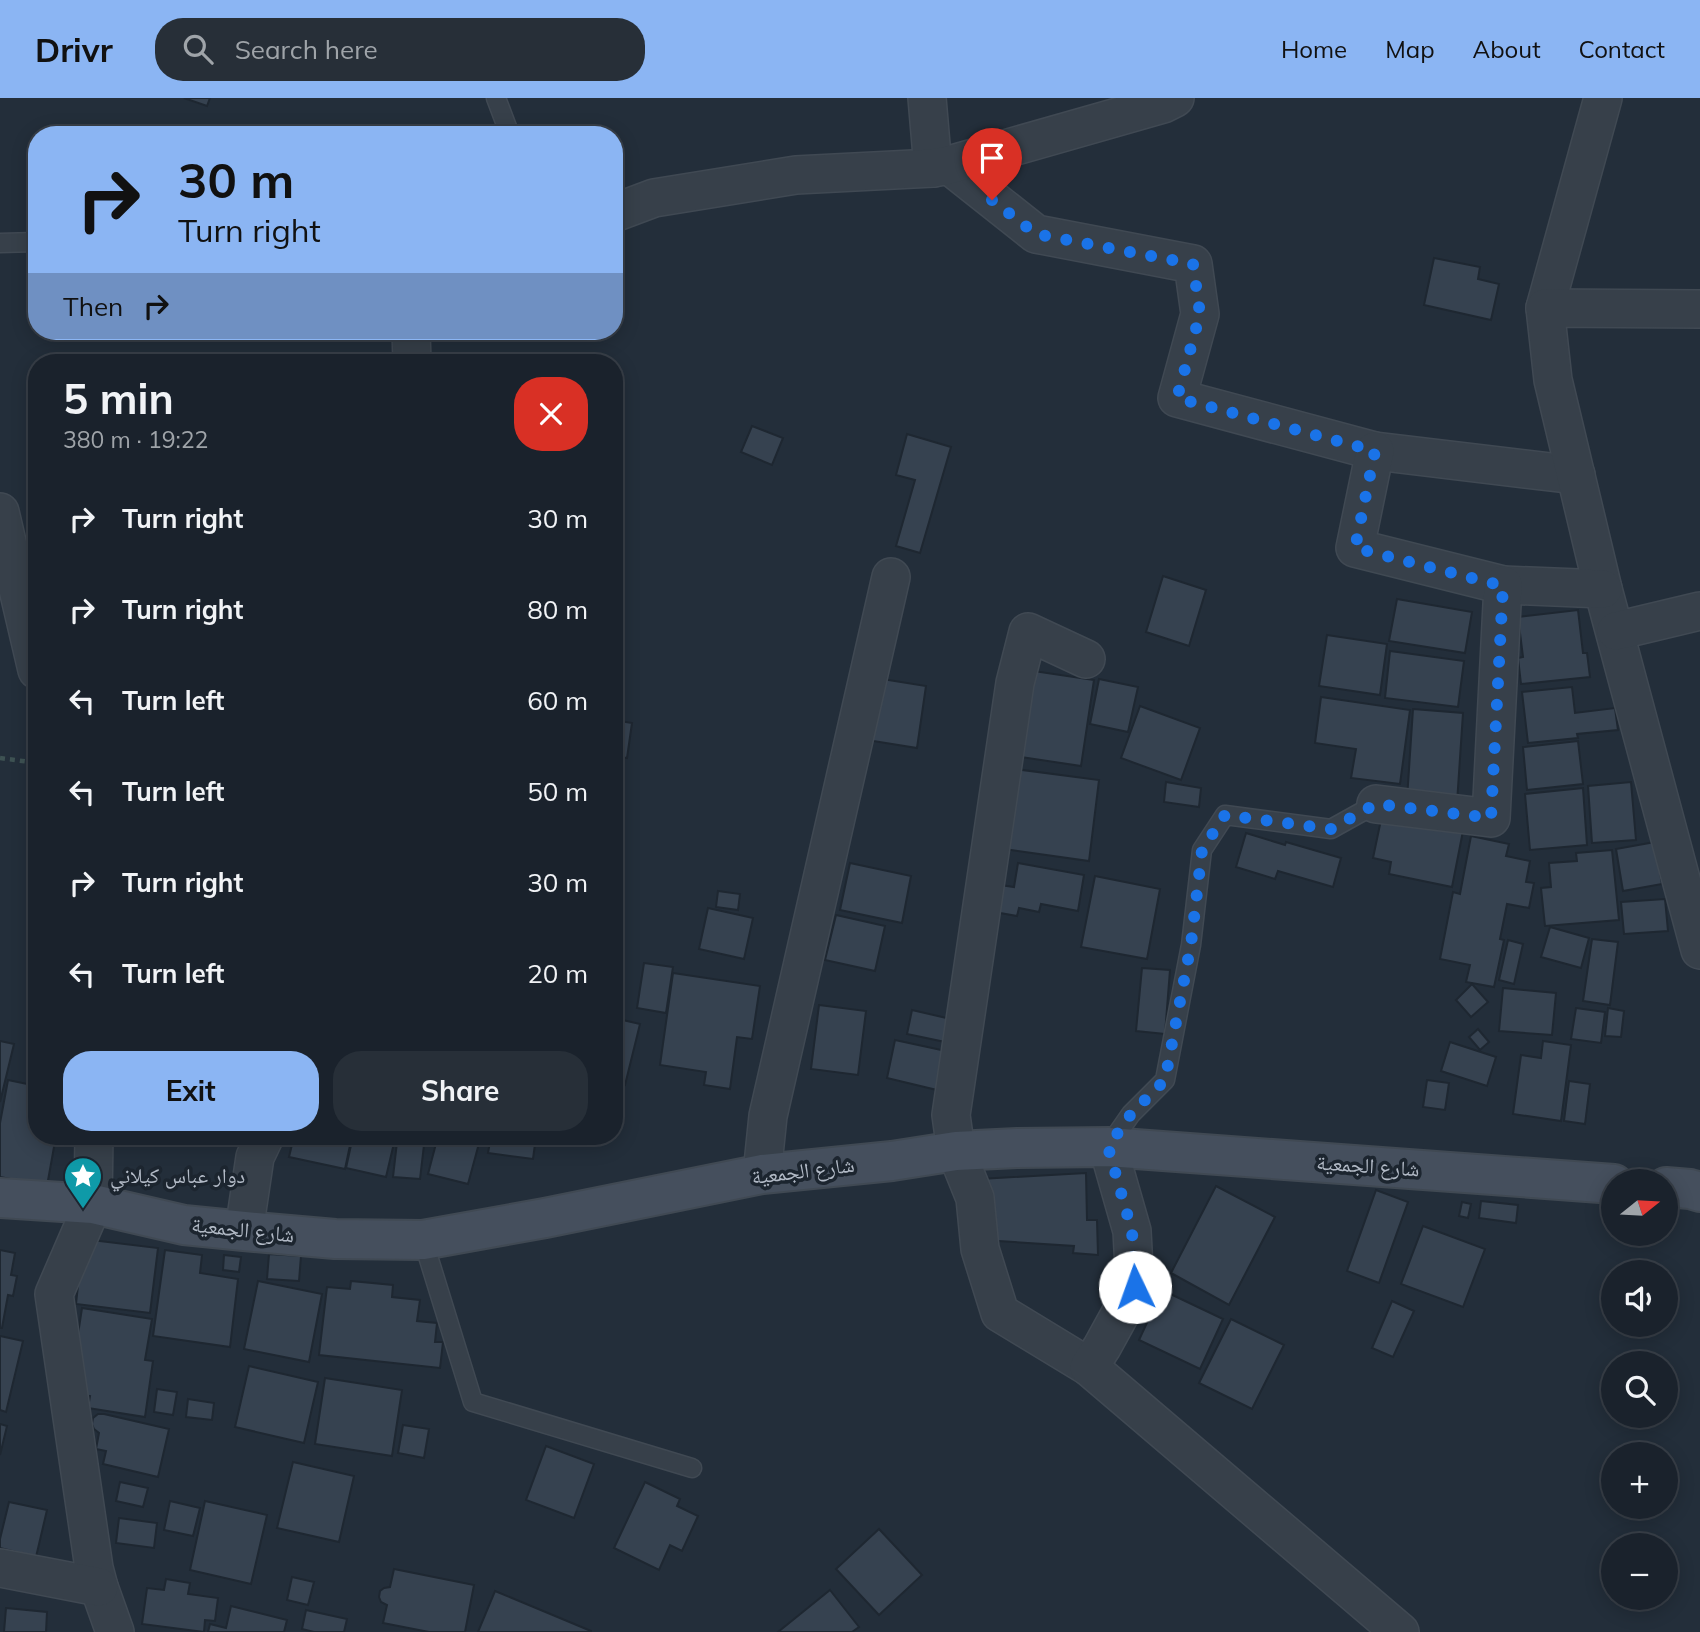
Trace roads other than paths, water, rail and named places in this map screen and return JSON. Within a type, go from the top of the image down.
[{"type":"street","points":[[927,98],[941,166],[1036,234],[1193,264],[1200,314],[1177,398],[1375,451],[1576,475]]},
{"type":"street","points":[[623,209],[654,198],[796,175],[941,166],[1163,104],[1175,98]]},
{"type":"street","points":[[1603,98],[1545,308],[1553,380],[1603,589],[1700,950]]},
{"type":"street","points":[[1545,308],[1700,309]]},
{"type":"street","points":[[1375,451],[1355,548],[1503,586],[1603,589]]},
{"type":"street","points":[[0,512],[28,632]]},
{"type":"street","points":[[762,1174],[768,1116],[891,577]]},
{"type":"street","points":[[1376,804],[1491,818],[1503,586]]},
{"type":"street","points":[[1616,631],[1700,611]]},
{"type":"street","points":[[1086,659],[1028,632],[1015,683],[951,1115],[956,1151],[975,1198],[980,1249],[1000,1312],[1089,1367],[1400,1632]]},
{"type":"street","points":[[94,1145],[93,1204],[54,1294],[94,1569],[115,1632]]},
{"type":"street","points":[[244,1231],[256,1157],[261,1145]]},
{"type":"street","points":[[1089,1367],[1135,1287],[1132,1231],[1108,1147]]},
{"type":"street","name":"شارع الجمعية","points":[[0,1198],[93,1204],[184,1225],[244,1231],[335,1238],[423,1240],[762,1174],[892,1161],[956,1151],[1108,1147],[1601,1183]]},
{"type":"street","points":[[1678,1189],[1700,1192]]},
{"type":"street","points":[[0,1568],[99,1587]]},
{"type":"lane","points":[[496,98],[507,126]]},
{"type":"lane","points":[[0,243],[28,242]]},
{"type":"lane","points":[[1108,1147],[1131,1114],[1165,1080],[1191,944],[1202,850],[1225,815],[1331,829],[1376,804]]},
{"type":"lane","points":[[423,1240],[473,1402],[692,1468]]},
{"type":"place","name":"دوار عباس كيلاني","points":[[83,1210]]}]
